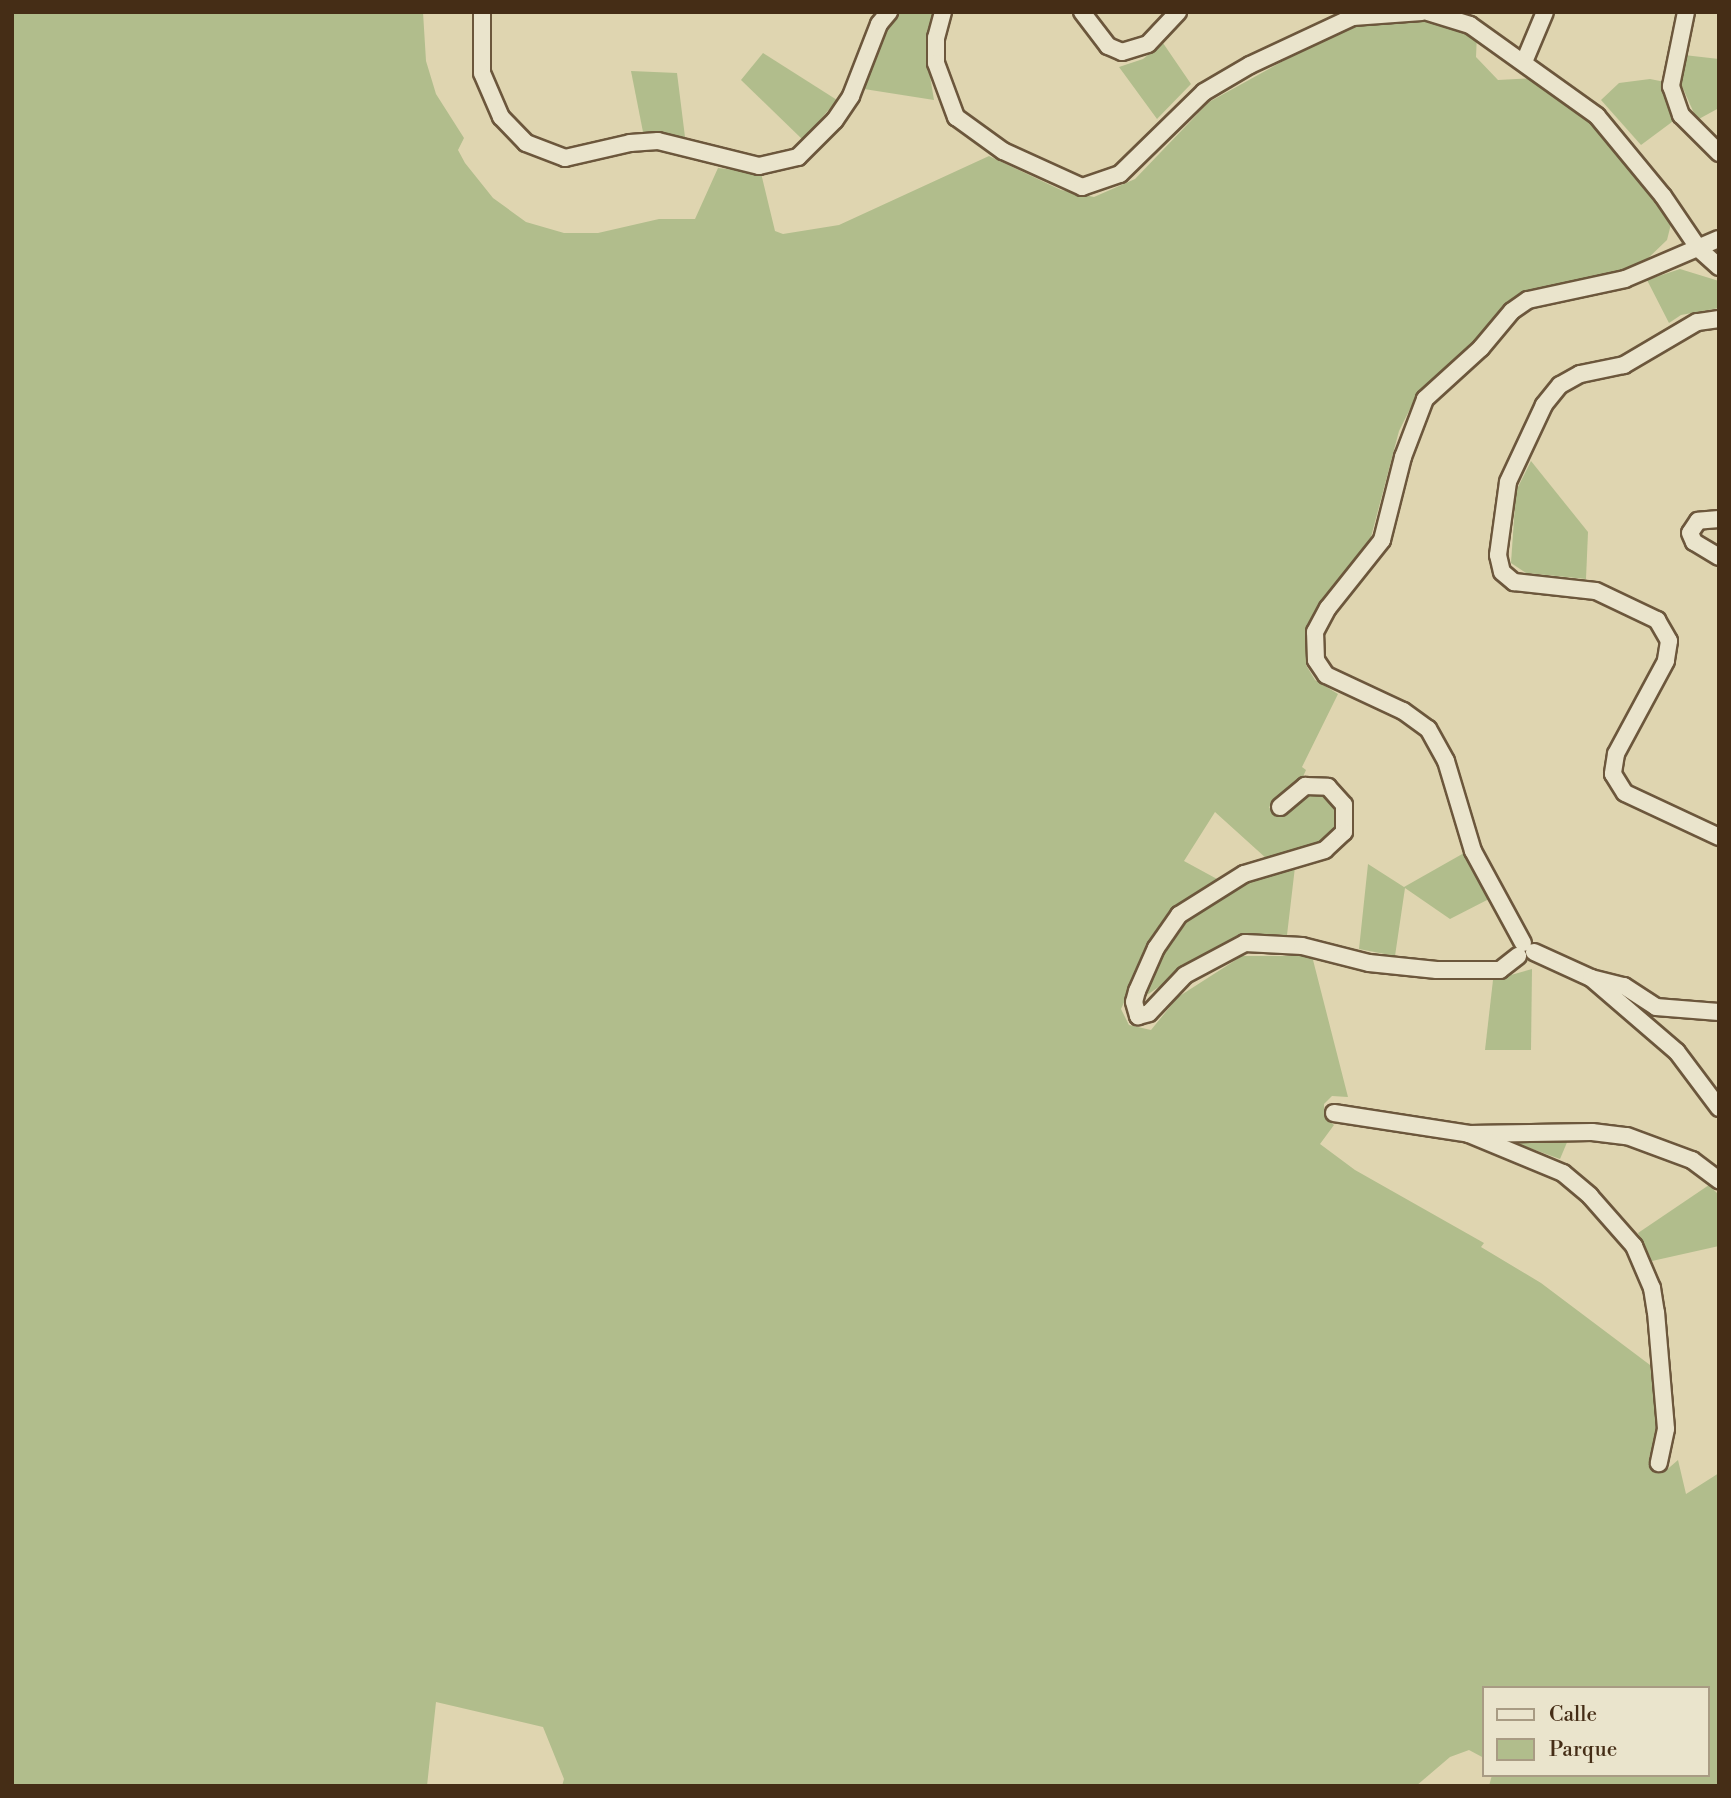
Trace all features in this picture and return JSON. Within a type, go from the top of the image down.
[{"type":"street","points":[[482,12],[482,73],[501,117],[526,143],[565,158],[658,141],[759,166],[798,157],[828,128],[851,96],[879,24],[889,12]]},
{"type":"street","points":[[943,12],[936,63],[956,117],[1003,151],[1082,187],[1120,174],[1204,92],[1232,74],[1353,17],[1422,12]]},
{"type":"street","points":[[1082,12],[1108,46],[1122,52],[1148,44],[1178,12]]},
{"type":"street","points":[[1524,62],[1545,12]]},
{"type":"street","points":[[1686,12],[1671,86],[1681,115],[1719,153]]},
{"type":"street","points":[[1439,13],[1487,37],[1581,102],[1615,136],[1699,249],[1719,267]]},
{"type":"street","points":[[1719,239],[1625,279],[1519,304],[1481,348],[1434,388],[1415,422],[1382,540],[1328,608],[1315,632],[1316,660],[1326,675],[1403,711],[1428,729],[1446,761],[1473,851],[1525,950],[1591,978],[1614,982],[1667,1010],[1719,1012]]},
{"type":"street","points":[[1719,318],[1697,322],[1624,365],[1580,373],[1559,385],[1544,405],[1508,482],[1498,555],[1502,572],[1514,582],[1595,591],[1657,620],[1669,641],[1666,661],[1616,754],[1613,774],[1625,793],[1719,836]]},
{"type":"street","points":[[1719,519],[1698,521],[1690,533],[1695,542],[1719,557]]},
{"type":"street","points":[[1280,807],[1305,786],[1328,788],[1344,805],[1344,832],[1325,850],[1244,874],[1179,915],[1156,948],[1137,991],[1134,1002],[1138,1016],[1149,1013],[1185,975],[1245,943],[1302,946],[1369,963],[1437,970],[1500,970],[1525,950]]},
{"type":"street","points":[[1591,978],[1677,1052],[1719,1108]]},
{"type":"street","points":[[1335,1113],[1469,1134],[1592,1132],[1628,1136],[1692,1160],[1719,1180]]},
{"type":"street","points":[[1469,1134],[1563,1173],[1634,1246],[1652,1288],[1656,1312],[1666,1429],[1659,1463]]},
{"type":"green space","points":[[12,12],[423,12],[426,61],[436,94],[464,138],[458,150],[465,163],[493,198],[526,222],[564,233],[598,233],[659,219],[695,219],[718,168],[761,173],[775,231],[783,234],[839,225],[989,156],[1061,190],[1094,197],[1135,179],[1209,102],[1332,34],[1365,24],[1430,21],[1477,34],[1476,57],[1498,80],[1538,78],[1588,116],[1663,209],[1671,224],[1667,240],[1642,264],[1621,272],[1521,293],[1505,303],[1470,347],[1419,391],[1399,431],[1371,537],[1360,559],[1307,627],[1306,665],[1315,680],[1338,694],[1302,767],[1306,770],[1301,781],[1269,807],[1275,816],[1282,817],[1302,798],[1320,794],[1336,810],[1335,829],[1318,843],[1267,859],[1215,812],[1184,861],[1217,879],[1187,898],[1157,929],[1121,1009],[1129,1025],[1151,1030],[1178,997],[1242,956],[1312,956],[1348,1097],[1332,1096],[1324,1104],[1324,1117],[1334,1125],[1320,1144],[1355,1170],[1484,1243],[1481,1247],[1541,1283],[1650,1365],[1659,1438],[1649,1457],[1651,1470],[1663,1473],[1678,1460],[1686,1494],[1719,1473],[1719,1786],[1489,1786],[1491,1777],[1710,1777],[1710,1686],[1482,1686],[1482,1757],[1469,1750],[1450,1757],[1416,1786],[562,1786],[564,1779],[543,1727],[436,1702],[427,1786],[12,1786]]},
{"type":"green space","points":[[901,12],[933,12],[926,52],[934,100],[864,89],[888,28]]},
{"type":"green space","points":[[1163,43],[1191,84],[1157,119],[1119,67],[1143,59]]},
{"type":"green space","points":[[763,53],[837,100],[803,140],[741,80]]},
{"type":"green space","points":[[1684,55],[1719,59],[1719,108],[1697,120],[1681,84]]},
{"type":"green space","points":[[631,71],[677,73],[685,137],[643,132]]},
{"type":"green space","points":[[1650,79],[1665,82],[1676,119],[1641,145],[1601,100],[1619,83]]},
{"type":"green space","points":[[1680,269],[1719,281],[1719,308],[1681,315],[1669,323],[1647,280]]},
{"type":"green space","points":[[1531,461],[1588,532],[1586,579],[1526,573],[1511,563],[1516,491]]},
{"type":"green space","points":[[1464,853],[1489,899],[1450,919],[1405,888],[1395,956],[1359,949],[1368,864],[1404,887]]},
{"type":"green space","points":[[1295,867],[1287,935],[1262,934],[1223,943],[1147,995],[1160,958],[1193,914],[1246,883]]},
{"type":"green space","points":[[1532,969],[1531,1050],[1485,1050],[1493,980]]},
{"type":"green space","points":[[1505,1139],[1568,1140],[1560,1159]]},
{"type":"green space","points":[[1709,1185],[1719,1195],[1719,1246],[1652,1261],[1638,1233]]}]
